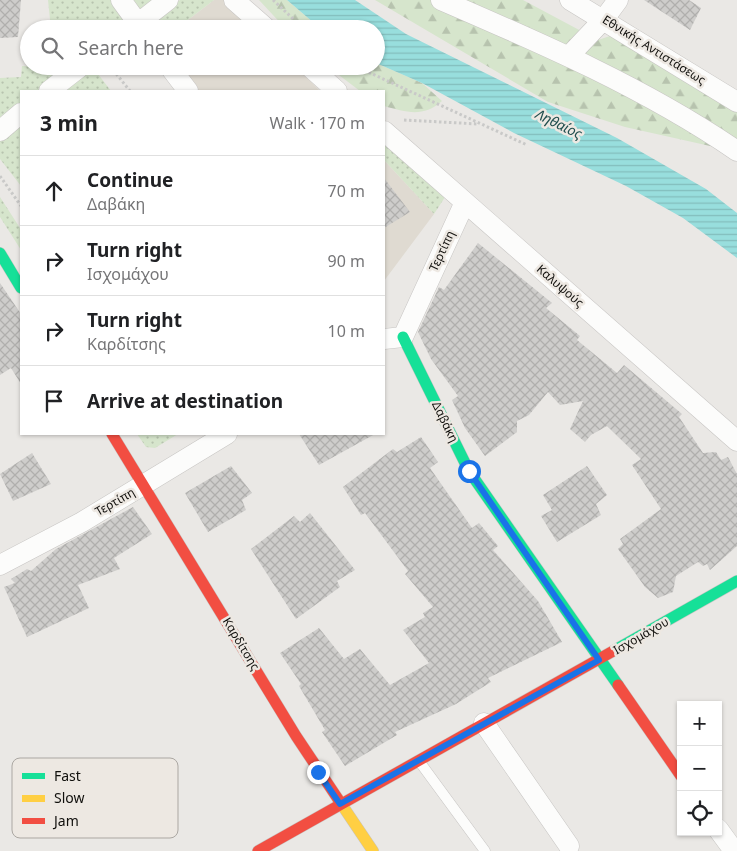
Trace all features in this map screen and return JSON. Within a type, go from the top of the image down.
[{"type":"street","points":[[121,0],[133,20]]},
{"type":"street","points":[[138,20],[139,0]]},
{"type":"street","points":[[145,20],[168,0]]},
{"type":"street","points":[[234,0],[257,20]]},
{"type":"street","points":[[441,0],[569,56],[644,94],[737,151]]},
{"type":"street","name":"Εθνικής Αντιστάσεως","points":[[570,0],[604,19],[737,102]]},
{"type":"street","points":[[569,56],[604,19],[618,0]]},
{"type":"street","points":[[50,90],[69,75]]},
{"type":"street","points":[[176,75],[187,90]]},
{"type":"street","points":[[319,75],[336,90]]},
{"type":"street","points":[[0,131],[20,114]]},
{"type":"street","name":"Καλυψούς","points":[[385,133],[737,441]]},
{"type":"street","name":"Τερτίπη","points":[[393,338],[460,198]]},
{"type":"street","points":[[0,253],[20,286]]},
{"type":"street","name":"Δαβάκη","points":[[393,338],[469,471],[677,770]]},
{"type":"street","name":"Καρδίτσης","points":[[113,435],[296,736],[373,851]]},
{"type":"street","name":"Τερτίπη","points":[[0,565],[144,485],[225,435]]},
{"type":"street","name":"Ισχομάχου","points":[[258,851],[418,759],[599,660],[737,581]]},
{"type":"street","points":[[484,723],[569,846]]},
{"type":"street","points":[[722,834],[734,851]]},
{"type":"lane","points":[[418,759],[485,851]]},
{"type":"path","points":[[273,0],[294,20]]},
{"type":"path","points":[[117,75],[129,90]]},
{"type":"path","points":[[375,75],[527,145]]},
{"type":"path","points":[[400,120],[481,124]]},
{"type":"path","points":[[0,176],[20,205]]},
{"type":"shaded area","points":[[214,0],[225,0],[246,20],[188,20]]},
{"type":"shaded area","points":[[181,75],[305,75],[319,90],[192,90]]},
{"type":"shaded area","points":[[385,161],[434,214],[385,280]]},
{"type":"green space","points":[[48,0],[161,0],[135,20],[50,20]]},
{"type":"green space","points":[[180,0],[214,0],[188,20],[153,20]]},
{"type":"green space","points":[[259,0],[287,0],[310,20],[278,20]]},
{"type":"green space","points":[[375,0],[523,0],[598,40],[616,34],[737,108],[737,152],[625,127],[548,102]]},
{"type":"green space","points":[[385,67],[422,83],[442,101],[428,110],[407,112],[385,106],[385,90],[359,90],[339,75],[385,75]]},
{"type":"green space","points":[[21,75],[61,75],[41,90],[20,90],[20,107],[0,122],[0,78],[21,77]]},
{"type":"green space","points":[[79,75],[99,75],[110,90],[60,90]]},
{"type":"green space","points":[[20,124],[20,185],[0,159],[0,140]]},
{"type":"green space","points":[[385,142],[447,194],[434,214],[385,161]]},
{"type":"green space","points":[[0,197],[20,228],[20,248],[0,217]]},
{"type":"green space","points":[[138,435],[176,435],[155,448],[146,447]]},
{"type":"water","points":[[287,0],[355,0],[385,20],[310,20]]},
{"type":"water","name":"Ληθαίος","points":[[385,20],[406,34],[617,138],[706,189],[737,213],[737,258],[683,218],[626,186],[514,133],[422,83],[385,67]]},
{"type":"building","points":[[0,0],[21,0],[18,37],[0,38]]},
{"type":"building","points":[[644,0],[689,0],[701,8],[690,30]]},
{"type":"building","points":[[385,179],[410,212],[385,227]]},
{"type":"building","points":[[478,243],[552,303],[546,308],[580,336],[577,340],[617,373],[624,365],[682,414],[679,417],[703,453],[716,452],[721,460],[728,457],[737,474],[737,546],[710,570],[707,564],[703,566],[698,562],[676,576],[673,592],[658,598],[645,587],[618,549],[623,544],[620,539],[661,509],[632,465],[641,459],[607,426],[591,435],[585,442],[570,429],[583,401],[560,405],[548,392],[529,415],[517,421],[517,432],[485,456],[465,428],[452,400],[458,396],[431,359],[418,332],[439,287],[444,290]]},
{"type":"building","points":[[0,283],[20,313],[20,382],[11,368],[0,375]]},
{"type":"building","points":[[300,435],[373,435],[319,465]]},
{"type":"building","points":[[421,437],[438,462],[430,468],[472,528],[479,523],[498,546],[493,550],[538,601],[562,642],[488,678],[491,682],[456,704],[395,732],[397,735],[345,766],[322,732],[325,730],[299,686],[301,684],[280,653],[319,628],[344,659],[360,649],[390,685],[429,663],[403,630],[425,617],[423,613],[433,607],[405,574],[408,571],[365,513],[361,515],[343,487],[393,449],[397,452]]},
{"type":"building","points":[[32,453],[51,484],[13,501],[0,474]]},
{"type":"building","points":[[231,466],[252,493],[242,500],[246,510],[208,532],[185,493]]},
{"type":"building","points":[[587,466],[607,495],[596,504],[601,515],[557,542],[541,516],[552,510],[543,495]]},
{"type":"building","points":[[133,507],[152,534],[114,558],[120,569],[78,585],[89,608],[27,637],[4,587],[15,583],[11,579],[27,569],[31,571],[56,549]]},
{"type":"building","points":[[310,513],[355,570],[337,581],[340,587],[296,619],[251,549],[294,516],[300,522]]},
{"type":"traffic: fast","points":[[0,253],[20,286]]},
{"type":"traffic: fast","points":[[403,337],[469,471],[618,685]]},
{"type":"traffic: fast","points":[[615,650],[737,581]]},
{"type":"traffic: slow","points":[[338,799],[373,851]]},
{"type":"traffic: jam","points":[[113,435],[296,736],[338,799]]},
{"type":"traffic: jam","points":[[258,851],[615,650]]},
{"type":"traffic: jam","points":[[618,685],[677,770]]},
{"type":"route","points":[[318,772],[340,804],[599,660],[469,471]]}]
